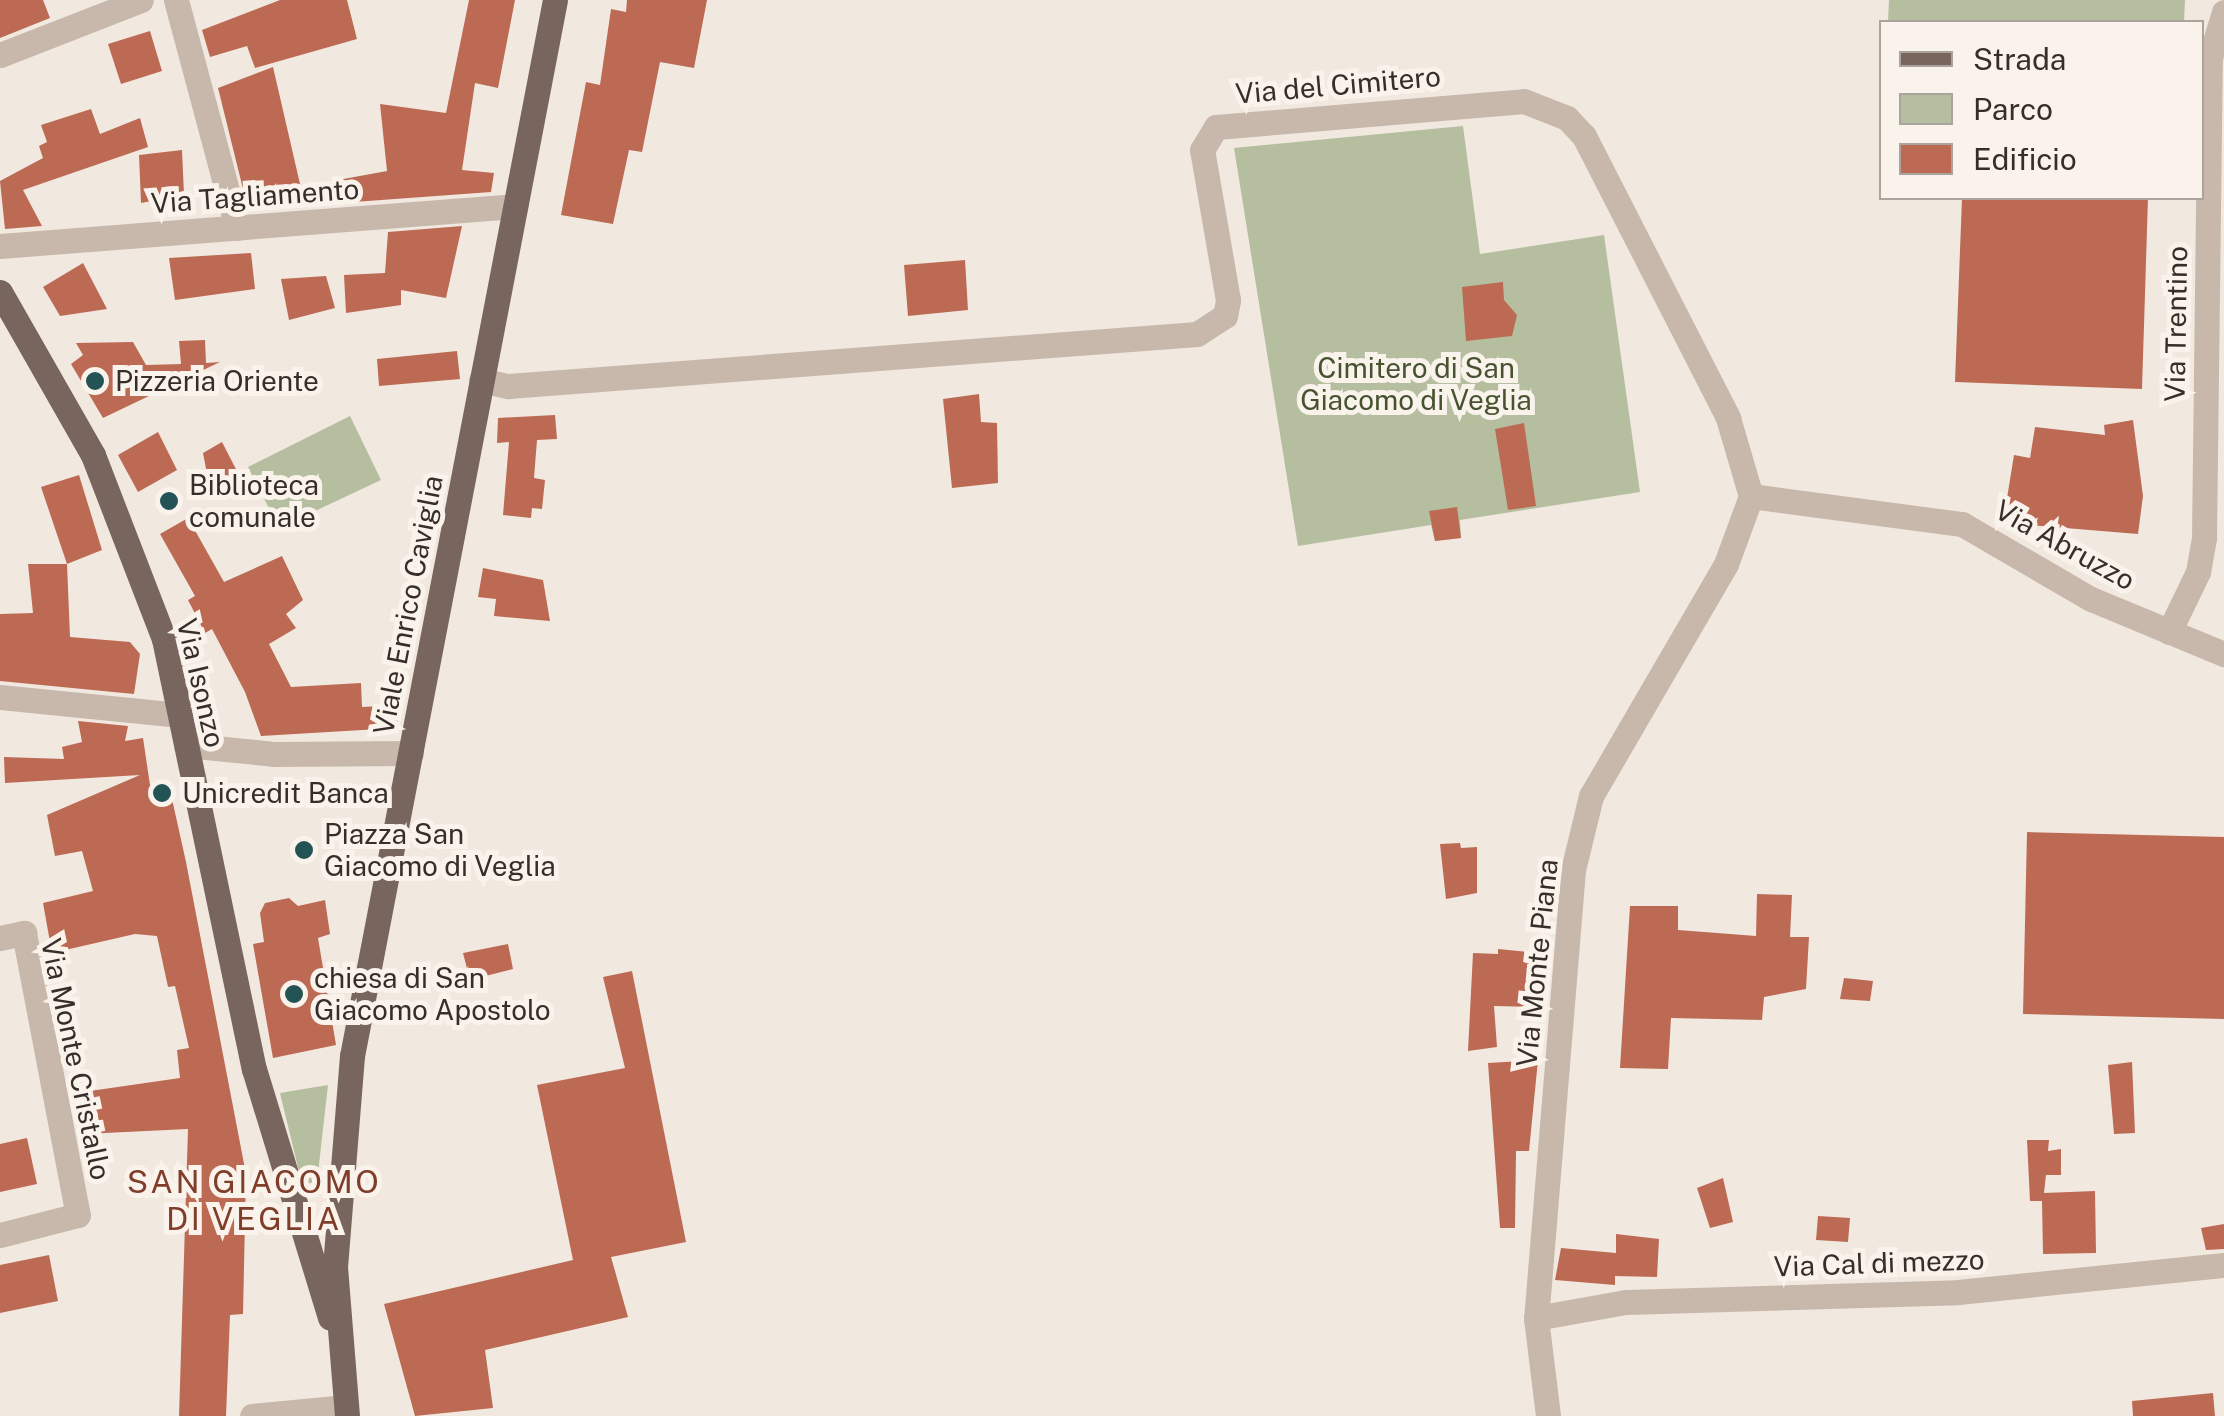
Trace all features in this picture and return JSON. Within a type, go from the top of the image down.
[{"type":"main road","name":"Viale Enrico Caviglia","points":[[340,1344],[336,1267],[346,1106],[555,0]]},
{"type":"main road","name":"Via Isonzo","points":[[0,292],[93,455],[164,640],[254,1069],[340,1344]]},
{"type":"main road","points":[[340,1344],[347,1411]]},
{"type":"street","points":[[0,56],[141,0]]},
{"type":"street","points":[[176,0],[237,228]]},
{"type":"street","name":"Via Trentino","points":[[2169,632],[2193,584],[2204,538],[2210,58],[2224,12]]},
{"type":"street","name":"Via del Cimitero","points":[[481,380],[508,386],[1196,334],[1225,316],[1228,300],[1202,150],[1216,127],[1524,101],[1546,104],[1584,136],[1728,418],[1751,496]]},
{"type":"street","name":"Via Tagliamento","points":[[0,246],[515,206]]},
{"type":"street","name":"Via Abruzzo","points":[[1751,496],[1962,524],[2082,594],[2224,654]]},
{"type":"street","name":"Via Monte Piana","points":[[1548,1416],[1536,1318],[1573,870],[1591,796],[1726,564],[1751,496]]},
{"type":"street","points":[[0,698],[180,715]]},
{"type":"street","points":[[186,745],[257,753],[411,753]]},
{"type":"street","name":"Via Monte Cristallo","points":[[0,938],[24,933],[78,1215],[0,1235]]},
{"type":"street","name":"Via Cal di mezzo","points":[[1536,1318],[1626,1302],[1958,1292],[2224,1265]]},
{"type":"street","points":[[252,1414],[347,1411]]},
{"type":"green space","points":[[1889,0],[2185,0],[2184,20],[1888,20]]},
{"type":"green space","name":"Cimitero di San Giacomo di Veglia","points":[[1463,126],[1480,254],[1604,235],[1640,492],[1460,520],[1461,538],[1435,541],[1431,525],[1298,546],[1234,148]]},
{"type":"green space","points":[[350,416],[381,480],[279,528],[248,467]]},
{"type":"green space","points":[[328,1085],[317,1182],[302,1184],[280,1093]]},
{"type":"building","points":[[0,0],[43,0],[50,18],[0,38]]},
{"type":"building","points":[[280,0],[347,0],[357,39],[255,68],[247,46],[210,57],[202,30]]},
{"type":"building","points":[[469,0],[515,0],[498,88],[475,83],[462,170],[494,173],[491,192],[340,203],[338,180],[387,171],[380,104],[446,113]]},
{"type":"building","points":[[627,0],[707,0],[694,68],[660,62],[642,152],[629,150],[613,224],[561,215],[586,82],[600,85],[611,9],[626,12]]},
{"type":"building","points":[[150,31],[162,71],[121,84],[108,44]]},
{"type":"building","points":[[273,67],[300,184],[246,201],[218,88]]},
{"type":"building","points":[[91,109],[100,134],[140,118],[148,147],[23,190],[42,226],[5,229],[0,181],[43,158],[39,146],[47,142],[41,125]]},
{"type":"building","points":[[182,150],[184,195],[141,203],[139,155]]},
{"type":"building","points":[[1962,200],[2148,200],[2142,389],[1955,382]]},
{"type":"building","points":[[462,226],[446,298],[401,290],[401,305],[346,313],[344,275],[385,273],[388,232]]},
{"type":"building","points":[[251,253],[255,289],[175,300],[169,258]]},
{"type":"building","points":[[965,260],[968,310],[908,316],[904,265]]},
{"type":"building","points":[[83,263],[107,309],[60,316],[43,287]]},
{"type":"building","points":[[326,276],[335,308],[289,320],[281,279]]},
{"type":"building","points":[[1503,282],[1504,300],[1517,315],[1512,336],[1466,341],[1462,287]]},
{"type":"building","points":[[205,340],[206,363],[220,362],[103,418],[71,364],[83,355],[76,343],[133,342],[146,365],[181,364],[179,341]]},
{"type":"building","points":[[457,351],[460,379],[379,386],[377,359]]},
{"type":"building","points":[[979,394],[981,422],[997,423],[998,483],[952,488],[943,399]]},
{"type":"building","points":[[555,415],[557,439],[537,440],[534,478],[545,480],[542,509],[532,508],[531,518],[503,515],[509,442],[497,443],[498,418]]},
{"type":"building","points":[[2133,420],[2143,496],[2138,534],[2003,523],[2014,455],[2030,458],[2035,427],[2105,435],[2104,425]]},
{"type":"building","points":[[1524,423],[1536,506],[1508,510],[1495,429]]},
{"type":"building","points":[[158,432],[177,470],[138,492],[118,455]]},
{"type":"building","points":[[222,442],[239,475],[212,500],[203,453]]},
{"type":"building","points":[[79,475],[102,550],[67,564],[41,487]]},
{"type":"building","points":[[1457,507],[1461,538],[1435,541],[1429,511]]},
{"type":"building","points":[[188,518],[224,582],[282,556],[303,600],[286,614],[296,628],[269,644],[291,687],[361,683],[362,707],[402,705],[396,728],[261,736],[245,692],[212,629],[205,633],[188,600],[195,596],[160,534]]},
{"type":"building","points":[[28,564],[67,564],[70,637],[130,642],[140,654],[134,694],[0,681],[0,614],[33,613]]},
{"type":"building","points":[[483,568],[543,580],[550,621],[494,616],[496,599],[478,597]]},
{"type":"building","points":[[78,721],[128,726],[125,741],[143,738],[150,785],[168,781],[186,862],[246,1174],[243,1314],[230,1315],[226,1416],[179,1416],[188,1129],[84,1134],[76,1093],[180,1078],[177,1050],[189,1048],[175,986],[168,987],[157,936],[135,934],[52,953],[43,903],[93,891],[82,851],[55,856],[47,815],[140,775],[5,783],[4,757],[64,759],[62,747],[82,742]]},
{"type":"building","points":[[2027,832],[2224,837],[2224,1019],[2023,1014]]},
{"type":"building","points":[[1460,843],[1461,848],[1477,847],[1477,893],[1446,899],[1440,844]]},
{"type":"building","points":[[1757,894],[1792,895],[1790,937],[1809,937],[1806,989],[1764,997],[1762,1020],[1671,1018],[1668,1069],[1620,1068],[1630,906],[1678,906],[1678,930],[1756,936]]},
{"type":"building","name":"chiesa di San Giacomo Apostolo","points":[[289,898],[298,906],[325,900],[330,934],[318,938],[336,1045],[273,1058],[253,944],[264,942],[260,913],[265,903]]},
{"type":"building","points":[[508,944],[513,969],[470,980],[463,953]]},
{"type":"building","points":[[1498,949],[1537,953],[1534,1007],[1494,1006],[1497,1047],[1468,1051],[1473,953],[1498,954]]},
{"type":"building","points":[[632,971],[686,1242],[611,1257],[628,1317],[485,1350],[493,1408],[415,1416],[384,1304],[573,1260],[537,1085],[625,1068],[603,977]]},
{"type":"building","points":[[1844,978],[1873,981],[1870,1001],[1840,999]]},
{"type":"building","points":[[1538,1060],[1529,1151],[1516,1151],[1515,1228],[1500,1228],[1488,1063]]},
{"type":"building","points":[[2132,1062],[2135,1133],[2114,1134],[2108,1065]]},
{"type":"building","points":[[27,1138],[37,1184],[0,1192],[0,1144]]},
{"type":"building","points":[[2027,1140],[2049,1140],[2048,1151],[2061,1149],[2061,1175],[2046,1175],[2044,1193],[2095,1191],[2096,1253],[2043,1254],[2042,1201],[2030,1201]]},
{"type":"building","points":[[1723,1178],[1733,1222],[1710,1228],[1697,1188]]},
{"type":"building","points":[[1818,1216],[1850,1218],[1848,1242],[1816,1240]]},
{"type":"building","points":[[2224,1224],[2224,1249],[2206,1250],[2201,1228]]},
{"type":"building","points":[[1616,1234],[1659,1239],[1657,1277],[1615,1276],[1615,1285],[1555,1280],[1561,1248],[1616,1253]]},
{"type":"building","points":[[49,1255],[58,1301],[0,1313],[0,1265]]},
{"type":"building","points":[[2213,1393],[2215,1416],[2133,1416],[2132,1401]]},
{"type":"place","name":"Pizzeria Oriente","points":[[95,381]]},
{"type":"place","name":"Biblioteca comunale","points":[[169,501]]},
{"type":"place","name":"Unicredit Banca","points":[[162,793]]},
{"type":"place","name":"Piazza San Giacomo di Veglia","points":[[304,850]]},
{"type":"place","name":"chiesa di San Giacomo Apostolo","points":[[294,994]]},
{"type":"district","name":"SAN GIACOMO DI VEGLIA","points":[[254,1202]]}]
